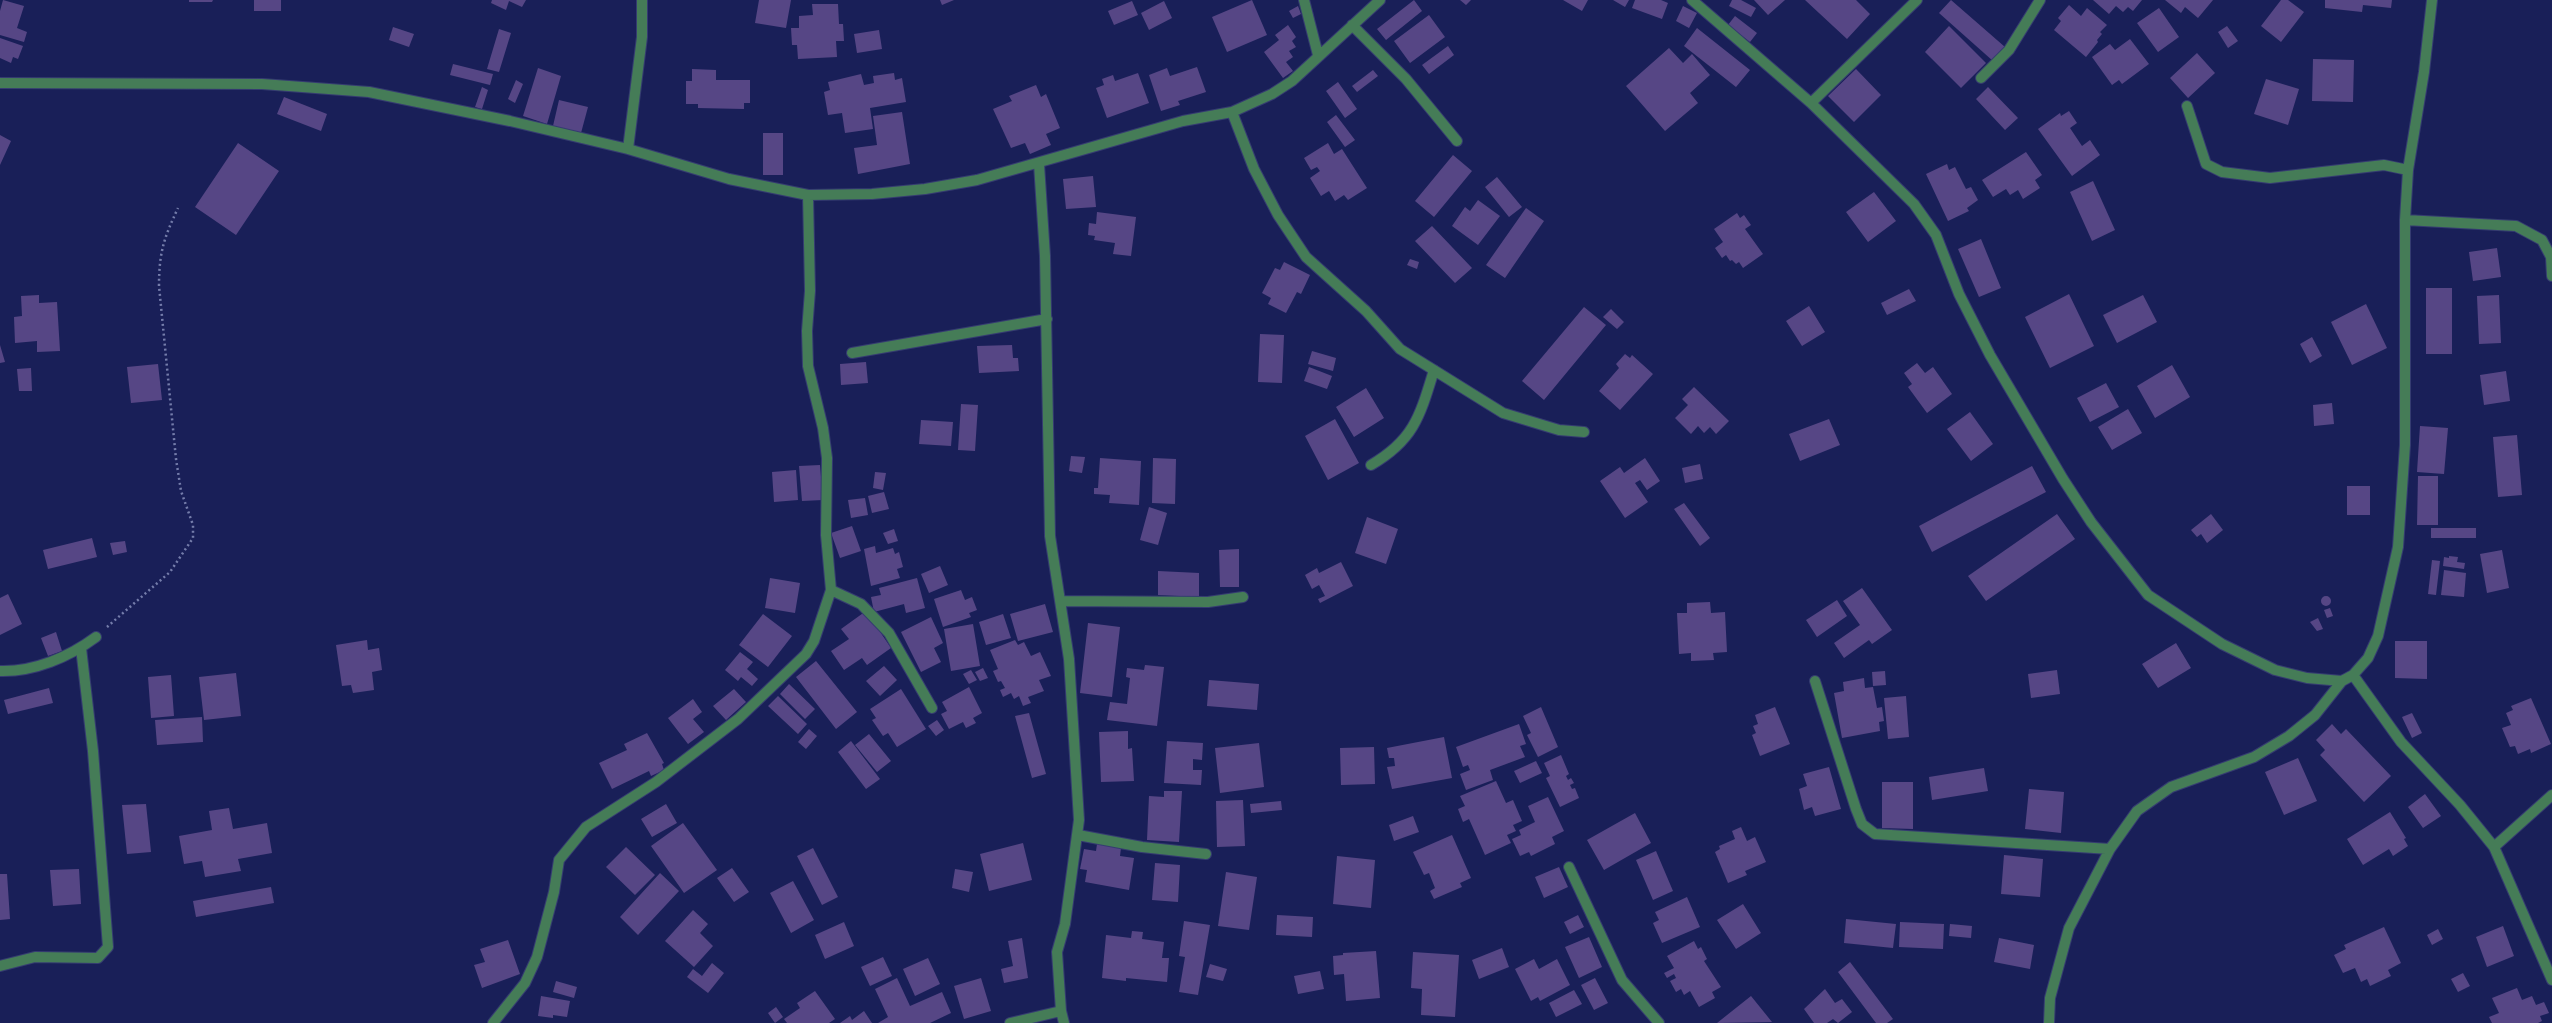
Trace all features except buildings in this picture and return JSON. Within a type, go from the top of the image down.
[{"type":"street","points":[[628,149],[642,37],[642,0]]},
{"type":"street","points":[[1304,0],[1318,55]]},
{"type":"street","points":[[0,83],[262,84],[369,92],[510,121],[628,149],[729,179],[808,195],[872,194],[925,190],[978,180],[1039,164],[1183,121],[1232,112],[1285,85],[1380,0]]},
{"type":"street","points":[[1692,0],[1811,103],[1914,204],[1936,235],[1972,322],[2059,473],[2091,522],[2148,595],[2222,644],[2275,670],[2307,678],[2342,681]]},
{"type":"street","points":[[1811,103],[1917,0]]},
{"type":"street","points":[[1980,78],[2009,50],[2040,0]]},
{"type":"street","points":[[2049,1023],[2050,998],[2069,928],[2110,849],[2137,811],[2171,787],[2254,757],[2288,736],[2315,715],[2342,681],[2353,675],[2368,658],[2378,636],[2398,547],[2405,445],[2405,220],[2408,170],[2424,72],[2432,0]]},
{"type":"street","points":[[1352,25],[1406,79],[1457,141]]},
{"type":"street","points":[[2187,106],[2206,164],[2222,172],[2270,178],[2384,165],[2408,170]]},
{"type":"street","points":[[1232,112],[1254,169],[1278,214],[1306,257],[1366,311],[1400,349],[1504,414],[1559,430],[1584,432]]},
{"type":"street","points":[[1039,164],[1047,319],[1050,536],[1070,659],[1078,835],[1065,924],[1057,952],[1061,1011],[1064,1023]]},
{"type":"street","points":[[493,1023],[525,983],[538,957],[554,892],[559,860],[586,827],[656,782],[738,719],[806,654],[814,641],[831,590],[826,535],[827,458],[808,366],[807,331],[810,291],[808,195]]},
{"type":"street","points":[[2405,220],[2516,226],[2542,240],[2551,257],[2552,276]]},
{"type":"street","points":[[852,353],[1047,319]]},
{"type":"street","points":[[1371,465],[1390,454],[1411,432],[1423,405],[1434,370]]},
{"type":"street","points":[[831,590],[861,604],[889,633],[932,708]]},
{"type":"street","points":[[1061,601],[1208,602],[1243,597]]},
{"type":"street","points":[[0,671],[15,671],[36,667],[81,648],[96,637]]},
{"type":"street","points":[[0,966],[35,957],[98,958],[108,946],[92,751],[81,648]]},
{"type":"street","points":[[2353,675],[2401,742],[2460,805],[2494,847],[2552,980]]},
{"type":"street","points":[[1815,681],[1856,809],[1862,824],[1874,834],[2110,849]]},
{"type":"street","points":[[2494,847],[2552,795]]},
{"type":"street","points":[[1078,835],[1142,847],[1206,854]]},
{"type":"street","points":[[1569,867],[1622,980],[1659,1023]]},
{"type":"street","points":[[1010,1023],[1061,1011]]},
{"type":"path","points":[[96,637],[170,572],[193,538],[193,525],[181,491],[176,459],[159,286],[159,257],[164,237],[178,208]]}]
